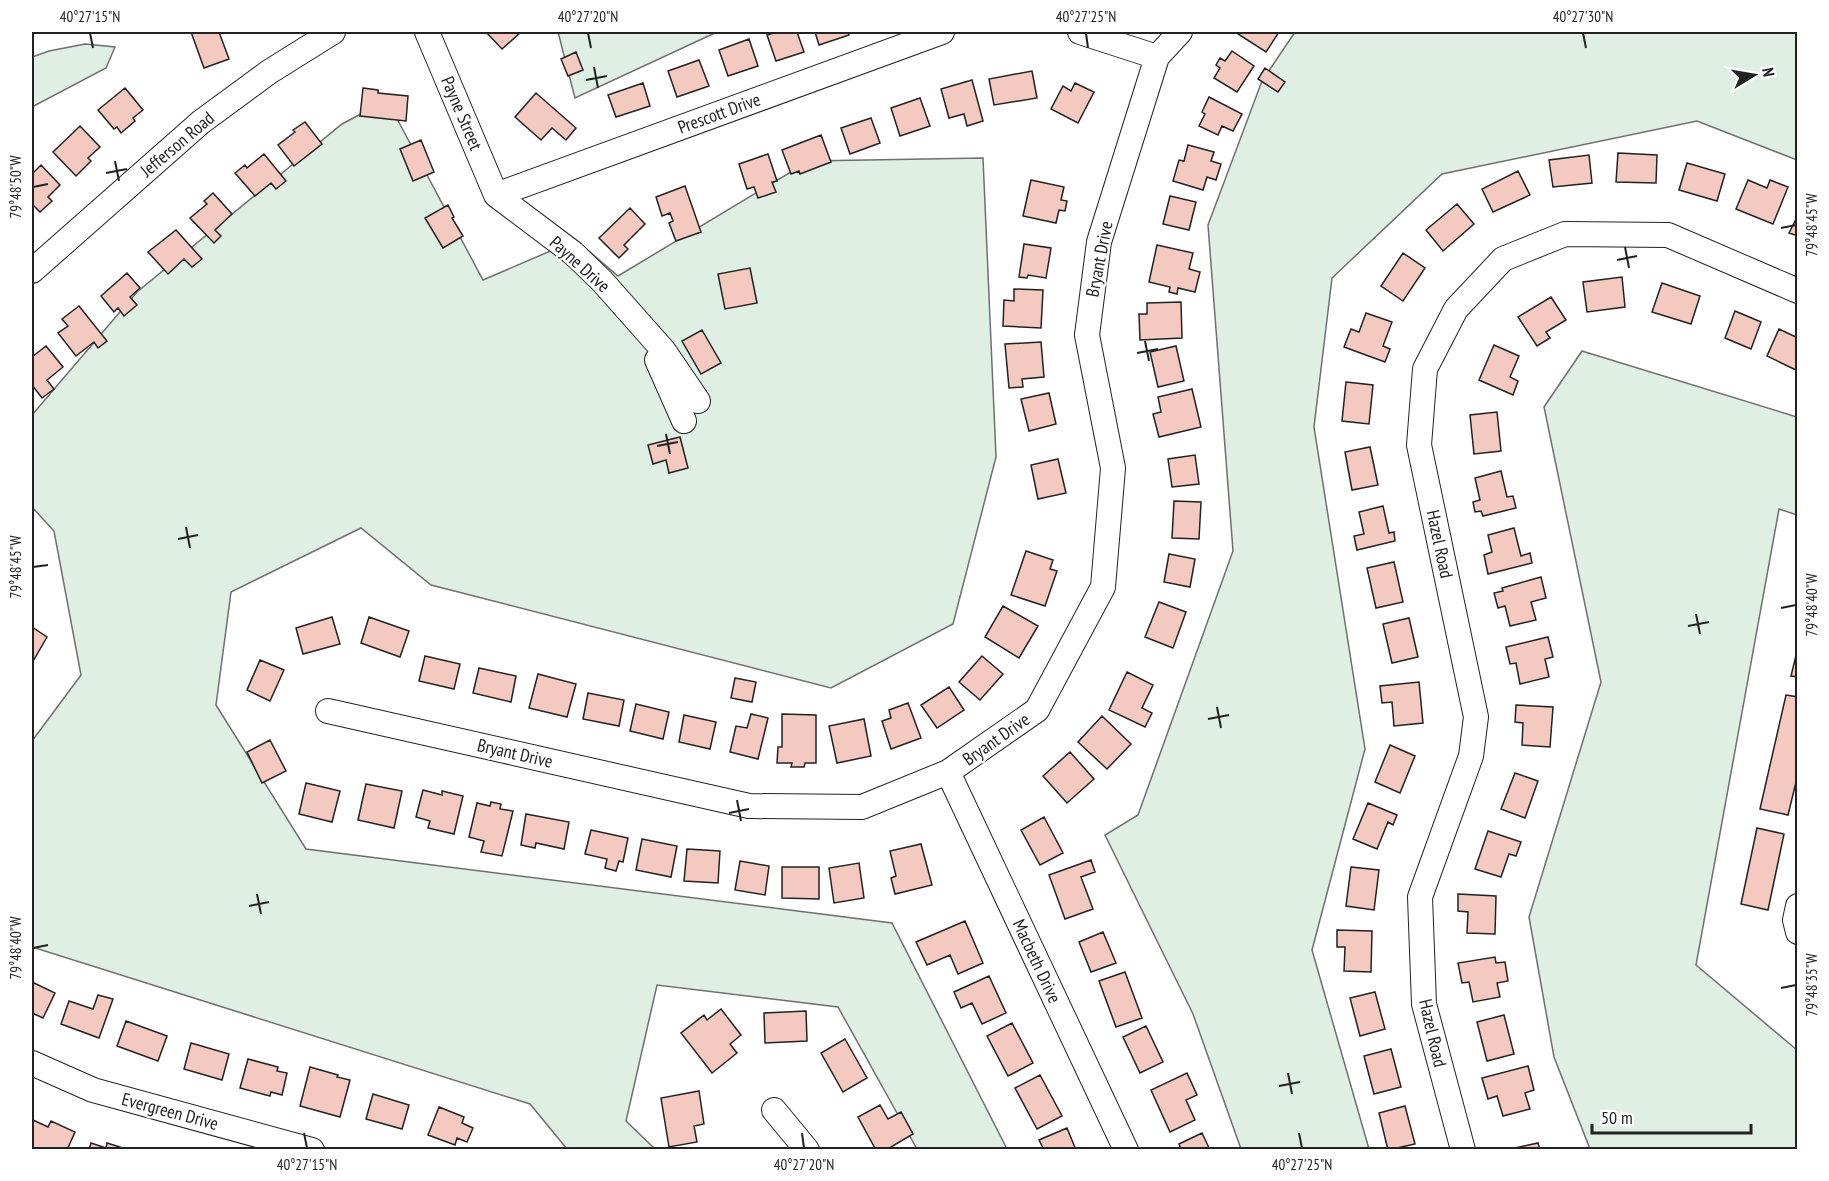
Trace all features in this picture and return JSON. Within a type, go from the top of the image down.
[{"type":"street","name":"Jefferson Road","points":[[32,271],[201,122],[269,72],[333,32]]},
{"type":"street","name":"Payne Street","points":[[427,32],[496,195]]},
{"type":"street","name":"Prescott Drive","points":[[496,195],[942,32]]},
{"type":"street","points":[[1080,32],[1157,57]]},
{"type":"street","name":"Bryant Drive","points":[[328,711],[749,806],[862,807],[948,772],[1037,710],[1103,587],[1113,468],[1087,335],[1099,242],[1157,57],[1180,32]]},
{"type":"street","name":"Payne Drive","points":[[496,195],[580,260],[602,281],[656,342],[698,400]]},
{"type":"street","name":"Hazel Road","points":[[1463,1149],[1424,1004],[1420,897],[1471,756],[1476,717],[1419,445],[1425,369],[1456,309],[1503,259],[1565,234],[1668,235],[1797,291]]},
{"type":"street","points":[[656,342],[657,363],[684,421]]},
{"type":"street","name":"Macbeth Drive","points":[[948,772],[1126,1149]]},
{"type":"street","points":[[1797,906],[1795,920],[1797,932]]},
{"type":"street","name":"Evergreen Drive","points":[[32,1063],[93,1090],[312,1149]]},
{"type":"street","points":[[774,1110],[807,1149]]},
{"type":"green space","points":[[558,32],[717,32],[575,98]]},
{"type":"green space","points":[[1295,32],[1797,32],[1797,160],[1697,121],[1442,174],[1332,278],[1314,427],[1365,749],[1312,950],[1369,1149],[1241,1149],[1193,1014],[1105,835],[1138,815],[1233,551],[1208,225],[1262,81]]},
{"type":"green space","points":[[85,44],[115,47],[106,68],[32,107],[32,57]]},
{"type":"green space","points":[[387,100],[483,280],[576,240],[618,276],[809,161],[983,158],[996,457],[953,624],[831,688],[431,585],[361,528],[231,592],[216,705],[306,849],[892,923],[1007,1149],[917,1149],[838,1007],[657,985],[626,1121],[655,1149],[567,1149],[530,1104],[32,947],[32,741],[81,675],[54,531],[32,507],[32,415],[137,292],[342,124]]},
{"type":"green space","points":[[1582,351],[1797,417],[1797,515],[1779,509],[1696,965],[1797,1050],[1797,1149],[1590,1149],[1554,1057],[1529,917],[1601,682],[1544,407]]},
{"type":"building","points":[[191,32],[219,32],[229,59],[204,68]]},
{"type":"building","points":[[486,32],[521,32],[502,49]]},
{"type":"building","points":[[777,32],[797,32],[804,52],[776,61],[767,35]]},
{"type":"building","points":[[815,32],[848,32],[849,35],[819,45]]},
{"type":"building","points":[[1235,32],[1279,32],[1266,52]]},
{"type":"building","points":[[749,39],[758,66],[728,76],[719,50]]},
{"type":"building","points":[[1232,51],[1254,66],[1237,92],[1214,78],[1220,68],[1216,65],[1220,58],[1225,61]]},
{"type":"building","points":[[576,52],[583,70],[568,76],[561,59]]},
{"type":"building","points":[[699,60],[709,86],[677,97],[668,71]]},
{"type":"building","points":[[1265,68],[1285,82],[1278,92],[1258,79]]},
{"type":"building","points":[[1032,71],[1037,98],[994,105],[989,79]]},
{"type":"building","points":[[972,80],[983,121],[967,126],[964,114],[949,118],[941,89]]},
{"type":"building","points":[[643,83],[650,106],[616,117],[608,95]]},
{"type":"building","points":[[1075,83],[1094,92],[1078,123],[1051,109],[1063,86],[1071,91]]},
{"type":"building","points":[[125,88],[143,110],[133,118],[135,121],[121,133],[117,127],[114,129],[98,110]]},
{"type":"building","points":[[363,88],[378,90],[378,93],[408,96],[406,121],[360,116]]},
{"type":"building","points":[[536,93],[576,128],[566,140],[552,128],[541,140],[515,117]]},
{"type":"building","points":[[1209,97],[1242,114],[1233,131],[1222,126],[1218,135],[1199,126]]},
{"type":"building","points":[[920,98],[930,126],[900,136],[891,108]]},
{"type":"building","points":[[871,118],[880,143],[850,154],[841,128]]},
{"type":"building","points":[[305,122],[322,144],[294,166],[278,145]]},
{"type":"building","points":[[80,126],[100,147],[88,158],[91,161],[76,176],[53,152]]},
{"type":"building","points":[[821,135],[831,162],[800,174],[799,171],[791,174],[782,150]]},
{"type":"building","points":[[421,140],[434,172],[413,181],[400,149]]},
{"type":"building","points":[[1188,145],[1214,152],[1211,161],[1221,164],[1216,180],[1207,177],[1203,190],[1173,181],[1179,160],[1184,161]]},
{"type":"building","points":[[1618,153],[1657,155],[1656,183],[1616,182]]},
{"type":"building","points":[[264,154],[286,181],[276,189],[271,183],[255,196],[235,173],[245,165],[247,168]]},
{"type":"building","points":[[768,154],[777,181],[772,182],[776,192],[758,198],[754,187],[747,189],[739,164]]},
{"type":"building","points":[[1589,155],[1592,183],[1553,187],[1549,160]]},
{"type":"building","points":[[1687,163],[1725,174],[1717,201],[1679,190]]},
{"type":"building","points":[[41,165],[60,185],[48,197],[52,201],[40,212],[32,206],[32,174]]},
{"type":"building","points":[[1518,171],[1530,195],[1493,212],[1482,189]]},
{"type":"building","points":[[1031,180],[1064,187],[1061,200],[1067,201],[1065,211],[1059,210],[1056,223],[1023,216]]},
{"type":"building","points":[[1748,180],[1767,188],[1770,180],[1788,187],[1773,224],[1736,209]]},
{"type":"building","points":[[685,186],[701,232],[676,241],[669,223],[673,221],[670,213],[662,216],[656,197]]},
{"type":"building","points":[[213,193],[232,214],[215,230],[221,236],[214,243],[190,218],[207,204],[204,201]]},
{"type":"building","points":[[1170,196],[1196,202],[1189,230],[1163,224]]},
{"type":"building","points":[[1457,204],[1474,224],[1443,251],[1426,230]]},
{"type":"building","points":[[448,205],[454,217],[452,218],[463,236],[443,248],[425,218]]},
{"type":"building","points":[[630,208],[645,224],[624,245],[628,249],[619,258],[599,238]]},
{"type":"building","points":[[1798,215],[1798,236],[1789,233]]},
{"type":"building","points":[[176,230],[202,259],[192,267],[184,259],[168,274],[148,252]]},
{"type":"building","points":[[1024,244],[1051,248],[1046,278],[1028,275],[1027,278],[1019,277]]},
{"type":"building","points":[[1157,245],[1193,253],[1189,269],[1200,272],[1195,292],[1178,288],[1177,294],[1169,292],[1170,287],[1149,282]]},
{"type":"building","points":[[1403,253],[1425,268],[1403,301],[1381,286]]},
{"type":"building","points":[[750,268],[757,303],[725,309],[718,274]]},
{"type":"building","points":[[127,273],[140,288],[130,297],[137,305],[124,316],[118,308],[114,312],[101,296]]},
{"type":"building","points":[[1622,277],[1625,307],[1587,312],[1583,282]]},
{"type":"building","points":[[1662,283],[1700,296],[1691,324],[1652,312]]},
{"type":"building","points":[[1014,289],[1043,290],[1041,328],[1003,326],[1004,300],[1014,301]]},
{"type":"building","points":[[1551,297],[1566,320],[1546,332],[1550,338],[1537,346],[1518,317]]},
{"type":"building","points":[[1181,302],[1182,338],[1140,340],[1139,314],[1147,314],[1147,303]]},
{"type":"building","points":[[79,306],[107,341],[98,348],[94,342],[76,356],[58,333],[68,326],[62,319]]},
{"type":"building","points":[[1735,311],[1761,322],[1751,349],[1725,338]]},
{"type":"building","points":[[1366,313],[1392,322],[1383,346],[1390,349],[1385,362],[1344,347],[1351,329],[1359,332]]},
{"type":"building","points":[[1779,329],[1798,338],[1798,371],[1767,356]]},
{"type":"building","points":[[702,330],[721,363],[701,374],[682,341]]},
{"type":"building","points":[[1041,342],[1044,377],[1022,379],[1023,387],[1009,388],[1005,344]]},
{"type":"building","points":[[1494,345],[1519,356],[1510,377],[1518,381],[1513,395],[1479,380]]},
{"type":"building","points":[[46,346],[63,367],[47,380],[54,389],[42,398],[32,385],[32,357]]},
{"type":"building","points":[[1176,346],[1184,381],[1158,387],[1150,352]]},
{"type":"building","points":[[1346,382],[1373,385],[1369,424],[1342,421]]},
{"type":"building","points":[[1192,389],[1201,427],[1159,437],[1153,414],[1161,412],[1158,397]]},
{"type":"building","points":[[1049,393],[1056,424],[1029,431],[1021,399]]},
{"type":"building","points":[[1497,412],[1501,451],[1474,454],[1470,415]]},
{"type":"building","points":[[680,437],[688,468],[669,473],[666,460],[653,464],[648,445]]},
{"type":"building","points":[[1370,447],[1378,485],[1352,490],[1345,452]]},
{"type":"building","points":[[1195,455],[1199,484],[1172,487],[1168,459]]},
{"type":"building","points":[[1058,459],[1066,493],[1038,499],[1031,465]]},
{"type":"building","points":[[1501,471],[1507,497],[1513,496],[1516,508],[1483,516],[1481,511],[1475,512],[1473,502],[1480,500],[1475,478]]},
{"type":"building","points":[[1174,501],[1201,502],[1199,539],[1172,538]]},
{"type":"building","points":[[1383,506],[1389,533],[1394,532],[1395,541],[1357,550],[1354,536],[1364,534],[1359,512]]},
{"type":"building","points":[[1514,528],[1521,556],[1530,553],[1532,563],[1488,574],[1484,555],[1492,552],[1488,535]]},
{"type":"building","points":[[1026,551],[1053,560],[1050,569],[1057,571],[1045,606],[1011,595]]},
{"type":"building","points":[[1169,554],[1195,559],[1190,587],[1164,582]]},
{"type":"building","points":[[1394,562],[1403,602],[1376,608],[1367,568]]},
{"type":"building","points":[[1541,577],[1546,598],[1531,602],[1536,620],[1510,626],[1505,606],[1498,608],[1494,593],[1503,591],[1502,588]]},
{"type":"building","points":[[1159,602],[1186,612],[1173,648],[1145,637]]},
{"type":"building","points":[[1003,606],[1038,626],[1019,658],[985,637]]},
{"type":"building","points":[[332,617],[340,644],[303,654],[296,628]]},
{"type":"building","points":[[369,617],[409,631],[400,657],[361,643]]},
{"type":"building","points":[[1409,618],[1418,657],[1392,663],[1383,624]]},
{"type":"building","points":[[32,627],[47,637],[32,663]]},
{"type":"building","points":[[1548,637],[1553,657],[1545,659],[1549,677],[1520,684],[1516,663],[1510,664],[1506,647]]},
{"type":"building","points":[[1798,647],[1798,677],[1791,676]]},
{"type":"building","points":[[425,656],[460,664],[454,689],[419,681]]},
{"type":"building","points":[[982,656],[1003,674],[980,700],[959,682]]},
{"type":"building","points":[[260,660],[284,670],[270,701],[247,690]]},
{"type":"building","points":[[479,668],[516,676],[511,702],[473,693]]},
{"type":"building","points":[[1127,672],[1153,685],[1142,708],[1152,713],[1145,727],[1109,710]]},
{"type":"building","points":[[538,674],[576,684],[567,717],[529,708]]},
{"type":"building","points":[[735,678],[756,682],[752,702],[731,698]]},
{"type":"building","points":[[1419,682],[1423,723],[1394,726],[1392,702],[1382,703],[1380,686]]},
{"type":"building","points":[[949,687],[964,710],[937,728],[921,705]]},
{"type":"building","points":[[588,693],[624,700],[619,726],[583,719]]},
{"type":"building","points":[[1786,695],[1798,697],[1798,774],[1788,815],[1760,809]]},
{"type":"building","points":[[908,703],[921,738],[891,749],[882,721],[891,718],[889,710]]},
{"type":"building","points":[[636,704],[669,712],[663,739],[630,731]]},
{"type":"building","points":[[1516,705],[1553,707],[1550,747],[1522,745],[1523,723],[1515,722]]},
{"type":"building","points":[[751,714],[768,718],[758,759],[730,752],[736,726],[747,728]]},
{"type":"building","points":[[782,714],[816,715],[816,763],[805,763],[804,767],[791,767],[792,763],[777,763],[778,747],[782,747]]},
{"type":"building","points":[[684,715],[716,722],[710,749],[679,742]]},
{"type":"building","points":[[1102,716],[1131,744],[1107,769],[1078,742]]},
{"type":"building","points":[[864,719],[871,756],[837,763],[829,726]]},
{"type":"building","points":[[270,740],[286,771],[262,783],[247,752]]},
{"type":"building","points":[[1390,745],[1415,756],[1400,793],[1375,782]]},
{"type":"building","points":[[1070,752],[1094,779],[1067,803],[1043,776]]},
{"type":"building","points":[[1515,773],[1538,781],[1525,818],[1501,809]]},
{"type":"building","points":[[306,783],[340,791],[332,822],[299,814]]},
{"type":"building","points":[[366,784],[402,791],[394,828],[358,820]]},
{"type":"building","points":[[423,790],[442,795],[442,791],[463,796],[454,834],[428,828],[430,821],[416,817]]},
{"type":"building","points":[[491,802],[501,804],[500,809],[513,811],[502,856],[481,852],[484,841],[469,837],[477,803],[490,806]]},
{"type":"building","points":[[1368,803],[1397,815],[1393,825],[1388,822],[1377,849],[1353,839]]},
{"type":"building","points":[[526,814],[569,822],[564,849],[536,843],[535,848],[521,845]]},
{"type":"building","points":[[1044,817],[1063,853],[1040,865],[1021,830]]},
{"type":"building","points":[[1757,828],[1784,834],[1768,910],[1741,904]]},
{"type":"building","points":[[591,830],[628,838],[623,862],[619,861],[616,871],[605,868],[607,859],[585,854]]},
{"type":"building","points":[[1488,831],[1521,842],[1516,856],[1509,854],[1501,877],[1475,869]]},
{"type":"building","points":[[642,839],[677,846],[671,877],[636,870]]},
{"type":"building","points":[[921,844],[932,885],[895,894],[891,878],[896,876],[890,851]]},
{"type":"building","points":[[687,849],[720,851],[718,883],[684,881]]},
{"type":"building","points":[[1091,860],[1095,872],[1081,877],[1093,909],[1065,919],[1049,875]]},
{"type":"building","points":[[740,861],[769,866],[765,895],[735,890]]},
{"type":"building","points":[[859,863],[864,898],[834,903],[829,868]]},
{"type":"building","points":[[782,867],[819,867],[819,899],[782,898]]},
{"type":"building","points":[[1351,867],[1379,870],[1374,910],[1346,906]]},
{"type":"building","points":[[1458,894],[1496,896],[1495,934],[1467,933],[1468,912],[1458,911]]},
{"type":"building","points":[[965,921],[983,963],[958,974],[950,955],[927,965],[916,942]]},
{"type":"building","points":[[1337,930],[1372,931],[1371,972],[1344,971],[1345,947],[1337,947]]},
{"type":"building","points":[[1103,932],[1116,963],[1091,972],[1079,942]]},
{"type":"building","points":[[1495,957],[1496,963],[1505,962],[1508,981],[1497,983],[1500,997],[1473,1002],[1469,982],[1462,983],[1458,963]]},
{"type":"building","points":[[1125,972],[1142,1018],[1116,1027],[1099,981]]},
{"type":"building","points":[[989,976],[1006,1013],[982,1024],[972,1003],[961,1008],[954,992]]},
{"type":"building","points":[[32,982],[55,993],[43,1018],[32,1013]]},
{"type":"building","points":[[1375,992],[1385,1029],[1360,1036],[1350,998]]},
{"type":"building","points":[[98,995],[113,999],[99,1038],[61,1024],[69,1001],[93,1009]]},
{"type":"building","points":[[721,1009],[741,1035],[730,1044],[737,1053],[712,1073],[681,1033],[704,1015],[707,1020]]},
{"type":"building","points":[[806,1011],[807,1041],[765,1043],[764,1013]]},
{"type":"building","points":[[1504,1015],[1514,1054],[1487,1061],[1477,1022]]},
{"type":"building","points":[[126,1021],[167,1036],[158,1061],[117,1046]]},
{"type":"building","points":[[1012,1023],[1033,1063],[1008,1076],[987,1036]]},
{"type":"building","points":[[1146,1026],[1163,1062],[1140,1073],[1123,1037]]},
{"type":"building","points":[[845,1039],[867,1078],[843,1092],[821,1053]]},
{"type":"building","points":[[191,1043],[229,1054],[222,1080],[184,1069]]},
{"type":"building","points":[[1391,1049],[1401,1087],[1374,1094],[1364,1056]]},
{"type":"building","points":[[248,1059],[278,1067],[277,1071],[287,1073],[282,1095],[271,1092],[270,1096],[240,1088]]},
{"type":"building","points":[[1528,1066],[1534,1090],[1525,1093],[1530,1109],[1503,1116],[1497,1096],[1488,1099],[1482,1078]]},
{"type":"building","points":[[310,1067],[350,1080],[340,1117],[300,1106]]},
{"type":"building","points":[[1187,1073],[1197,1095],[1186,1100],[1195,1120],[1170,1132],[1151,1090]]},
{"type":"building","points":[[1040,1075],[1062,1116],[1037,1129],[1015,1088]]},
{"type":"building","points":[[699,1091],[704,1124],[694,1126],[697,1142],[669,1147],[661,1098]]},
{"type":"building","points":[[373,1094],[409,1105],[402,1129],[366,1119]]},
{"type":"building","points":[[880,1105],[888,1119],[901,1112],[913,1134],[886,1150],[876,1150],[858,1117]]},
{"type":"building","points":[[1405,1106],[1415,1144],[1388,1150],[1379,1113]]},
{"type":"building","points":[[439,1107],[464,1117],[462,1123],[473,1128],[467,1142],[457,1138],[455,1145],[428,1135]]},
{"type":"building","points":[[33,1120],[48,1127],[51,1121],[75,1132],[67,1150],[32,1150]]},
{"type":"building","points":[[1067,1128],[1076,1150],[1044,1150],[1039,1140]]},
{"type":"building","points":[[1202,1133],[1210,1150],[1181,1150],[1179,1144]]},
{"type":"building","points":[[91,1143],[106,1148],[107,1143],[120,1147],[119,1150],[89,1150]]},
{"type":"building","points":[[1538,1143],[1540,1150],[1510,1150],[1510,1149]]}]
